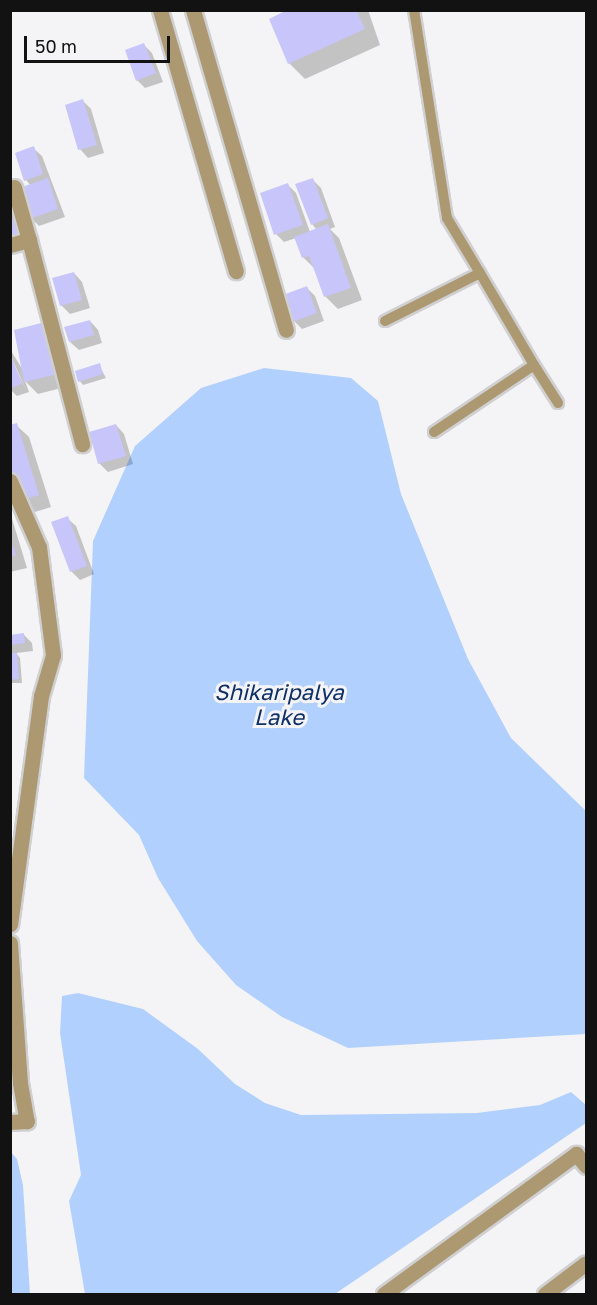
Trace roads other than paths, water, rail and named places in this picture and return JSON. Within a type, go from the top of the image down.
[{"type":"street","points":[[160,10],[236,270]]},
{"type":"street","points":[[193,10],[286,330]]},
{"type":"street","points":[[14,187],[82,444]]},
{"type":"street","points":[[10,245],[29,240]]},
{"type":"street","points":[[10,481],[39,547],[53,655],[41,696],[10,924]]},
{"type":"street","points":[[10,943],[20,1083],[27,1121],[10,1122]]},
{"type":"street","points":[[384,1294],[576,1154],[586,1166]]},
{"type":"street","points":[[545,1294],[586,1263]]},
{"type":"lane","points":[[414,10],[447,218],[558,403]]},
{"type":"lane","points":[[385,321],[480,273]]},
{"type":"lane","points":[[434,432],[534,365]]},
{"type":"water","name":"Shikaripalya Lake","points":[[264,368],[351,378],[378,401],[401,494],[468,659],[511,738],[586,811],[586,1034],[348,1048],[282,1017],[236,985],[197,941],[158,878],[139,835],[84,778],[93,541],[135,446],[201,388]]},
{"type":"water","points":[[78,993],[143,1009],[198,1049],[235,1084],[265,1103],[301,1115],[477,1113],[540,1105],[571,1092],[586,1105],[586,1123],[335,1294],[85,1294],[69,1201],[81,1175],[60,1033],[62,996]]},
{"type":"water","points":[[10,1151],[17,1159],[23,1185],[30,1294],[11,1294]]}]
